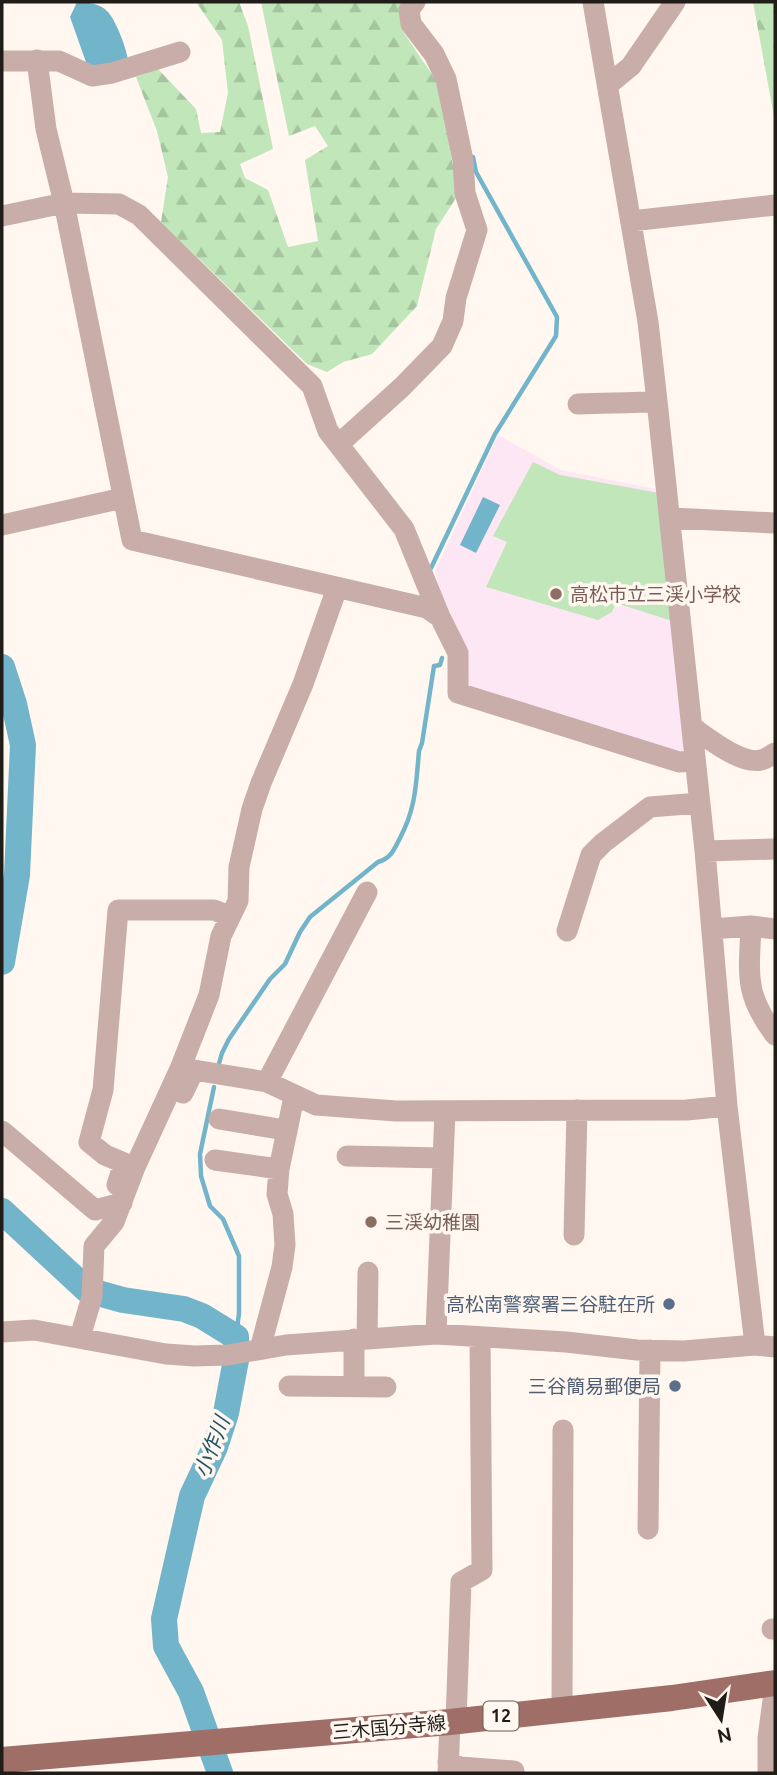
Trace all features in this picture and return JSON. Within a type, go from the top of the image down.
[{"type":"main road","name":"三木国分寺線","points":[[2,1760],[453,1721],[775,1684]]},
{"type":"street","points":[[340,444],[442,346],[453,321],[456,298],[477,230],[465,193],[463,160],[446,79],[433,54],[411,24],[409,10],[415,2]]},
{"type":"street","points":[[2,1332],[34,1330],[166,1354],[244,1353],[361,1339],[436,1334],[650,1350],[765,1346],[727,1106],[705,851],[648,322],[593,2]]},
{"type":"street","points":[[608,85],[631,66],[675,2]]},
{"type":"street","points":[[2,61],[59,61],[92,76],[112,73],[180,52]]},
{"type":"street","points":[[37,60],[46,129],[64,203],[132,540],[427,608],[440,617]]},
{"type":"street","points":[[2,216],[64,203],[119,204],[139,215],[312,386],[328,430],[404,529],[440,617],[458,653],[458,693],[679,762],[695,761]]},
{"type":"street","points":[[631,222],[775,205]]},
{"type":"street","points":[[578,404],[657,401]]},
{"type":"street","points":[[2,525],[124,498]]},
{"type":"street","points":[[671,518],[775,523]]},
{"type":"street","points":[[80,1337],[93,1289],[94,1246],[114,1223],[135,1167],[209,995],[220,936],[238,901],[239,867],[252,809],[303,684],[337,588]]},
{"type":"street","points":[[692,727],[727,750],[749,760],[759,761],[775,752]]},
{"type":"street","points":[[567,931],[591,855],[603,843],[650,807],[699,803]]},
{"type":"street","points":[[705,851],[775,849]]},
{"type":"street","points":[[267,1082],[367,892]]},
{"type":"street","points":[[122,1203],[112,1199],[124,1163],[105,1155],[89,1142],[103,1090],[118,910],[214,910],[229,916]]},
{"type":"street","points":[[712,929],[751,926],[775,929]]},
{"type":"street","points":[[751,926],[748,980],[753,1000],[775,1035]]},
{"type":"street","points":[[162,1108],[182,1096],[194,1070],[267,1082],[294,1097],[316,1105],[396,1111],[687,1110],[727,1106]]},
{"type":"street","points":[[244,1353],[282,1267],[285,1245],[283,1214],[277,1194],[285,1130],[294,1097]]},
{"type":"street","points":[[574,1235],[577,1110]]},
{"type":"street","points":[[436,1334],[445,1111]]},
{"type":"street","points":[[219,1119],[285,1130]]},
{"type":"street","points":[[2,1131],[96,1210],[122,1203]]},
{"type":"street","points":[[347,1156],[443,1158]]},
{"type":"street","points":[[215,1160],[279,1168]]},
{"type":"street","points":[[354,1386],[368,1272]]},
{"type":"street","points":[[480,1337],[482,1570],[461,1582],[448,1768],[514,1773]]},
{"type":"street","points":[[648,1530],[650,1350]]},
{"type":"street","points":[[289,1385],[386,1387]]},
{"type":"street","points":[[562,1710],[563,1430]]},
{"type":"street","points":[[768,1773],[768,1738],[775,1684]]},
{"type":"shaded area","name":"高松市立三渓小学校","points":[[498,435],[561,470],[661,490],[687,741],[680,758],[467,692],[435,571]]},
{"type":"green space","points":[[196,2],[239,2],[248,26],[273,149],[240,164],[245,178],[268,190],[288,247],[318,241],[305,160],[328,146],[315,126],[289,136],[261,2],[401,2],[402,30],[439,85],[458,195],[436,229],[417,306],[372,354],[343,362],[327,372],[307,364],[161,222],[168,177],[157,131],[136,77],[158,69],[196,109],[201,133],[220,132],[228,93],[222,40]]},
{"type":"green space","points":[[753,2],[775,2],[775,122]]},
{"type":"green space","points":[[533,462],[560,475],[659,493],[672,621],[616,603],[612,612],[598,620],[486,587],[507,542],[493,536]]},
{"type":"water","points":[[77,2],[94,4],[108,12],[121,35],[128,61],[100,67],[87,65],[70,17]]},
{"type":"water","points":[[483,497],[500,505],[476,553],[460,545]]},
{"type":"waterway","points":[[431,568],[495,434],[556,336],[557,317],[476,172],[473,157]]},
{"type":"waterway","points":[[218,1067],[229,1039],[270,979],[285,964],[310,917],[389,856],[396,846],[412,806],[434,666],[440,665],[442,658]]},
{"type":"waterway","name":"小作川","points":[[2,667],[23,745],[17,875],[2,962]]},
{"type":"waterway","points":[[214,1087],[200,1154],[201,1176],[210,1206],[223,1219],[239,1256],[239,1313],[236,1337]]},
{"type":"waterway","name":"小作川","points":[[2,1211],[87,1290],[123,1300],[184,1309],[202,1316],[236,1337],[236,1360],[226,1413],[215,1447],[192,1496],[164,1619],[166,1646],[191,1692],[220,1773]]},
{"type":"place","name":"高松市立三渓小学校","points":[[556,594]]},
{"type":"place","name":"三渓幼稚園","points":[[371,1222]]},
{"type":"place","name":"高松南警察署三谷駐在所","points":[[669,1304]]},
{"type":"place","name":"三谷簡易郵便局","points":[[675,1386]]}]
